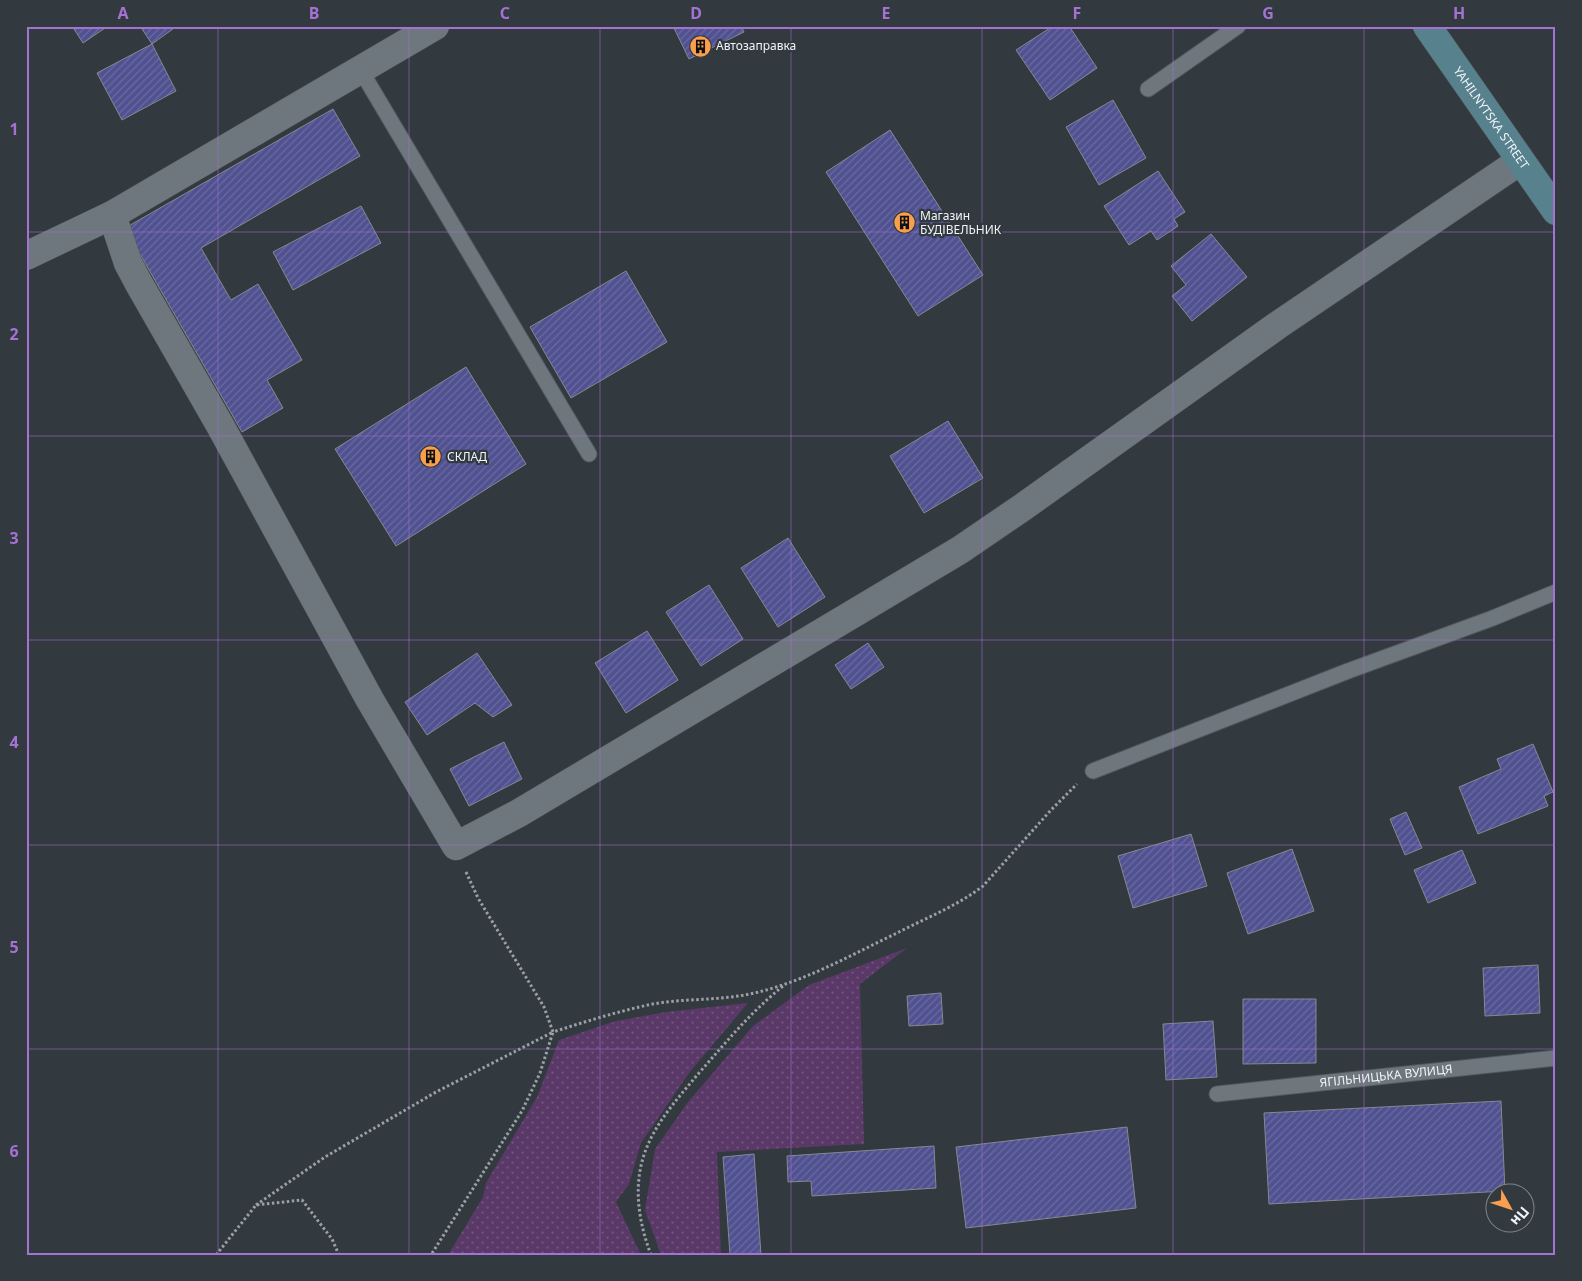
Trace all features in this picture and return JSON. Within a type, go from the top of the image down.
[{"type":"main road","name":"YAHILNYTSKA STREET","points":[[1427,26],[1556,211]]},
{"type":"street","points":[[26,256],[112,215],[435,26]]},
{"type":"street","points":[[112,215],[128,263],[138,282],[217,419],[370,700],[456,846],[519,813],[967,545],[1278,325],[1520,161]]},
{"type":"lane","points":[[1148,89],[1238,26]]},
{"type":"lane","points":[[360,70],[589,454]]},
{"type":"lane","points":[[1094,771],[1556,592]]},
{"type":"lane","name":"ЯГІЛЬНИЦЬКА ВУЛИЦЯ","points":[[1217,1094],[1556,1058]]},
{"type":"path","points":[[216,1255],[256,1205],[325,1158],[436,1092],[553,1032],[649,1005],[748,994],[786,984],[948,908],[975,892],[990,879],[1064,796],[1094,771]]},
{"type":"path","points":[[431,1255],[522,1110],[540,1073],[553,1032],[544,1007],[478,898],[456,846]]},
{"type":"path","points":[[651,1255],[643,1235],[638,1196],[639,1174],[644,1155],[658,1124],[736,1029],[786,984]]},
{"type":"path","points":[[256,1205],[302,1200],[332,1239],[339,1255]]},
{"type":"shaded area","points":[[907,948],[860,984],[864,1144],[717,1152],[721,1255],[661,1255],[645,1210],[655,1149],[688,1102],[753,1026],[809,985]]},
{"type":"shaded area","points":[[748,1003],[689,1073],[641,1143],[629,1184],[616,1202],[641,1255],[448,1255],[483,1197],[486,1183],[537,1097],[559,1040],[616,1021],[666,1012]]},
{"type":"building","points":[[72,26],[108,26],[83,43]]},
{"type":"building","points":[[140,26],[177,26],[152,44]]},
{"type":"building","name":"Автозаправка","points":[[673,26],[741,26],[744,32],[689,59]]},
{"type":"building","points":[[1053,26],[1069,26],[1097,68],[1050,100],[1016,50]]},
{"type":"building","points":[[152,44],[176,91],[122,120],[97,73]]},
{"type":"building","points":[[1113,100],[1146,158],[1099,185],[1066,127]]},
{"type":"building","points":[[333,109],[360,156],[201,248],[231,300],[258,284],[302,360],[267,380],[283,408],[242,432],[125,228]]},
{"type":"building","name":"Магазин БУДІВЕЛЬНИК","points":[[890,130],[983,275],[918,316],[826,172]]},
{"type":"building","points":[[1158,171],[1185,212],[1174,219],[1178,226],[1157,240],[1151,231],[1129,245],[1104,206]]},
{"type":"building","points":[[361,206],[381,243],[293,290],[273,252]]},
{"type":"building","points":[[1211,234],[1247,277],[1192,321],[1172,296],[1186,285],[1171,266]]},
{"type":"building","points":[[626,271],[667,342],[571,398],[530,327]]},
{"type":"building","name":"СКЛАД","points":[[466,367],[526,464],[396,546],[335,449]]},
{"type":"building","points":[[948,421],[983,478],[924,513],[890,456]]},
{"type":"building","points":[[788,538],[825,597],[778,627],[741,568]]},
{"type":"building","points":[[709,585],[743,639],[701,666],[666,612]]},
{"type":"building","points":[[647,631],[678,680],[626,713],[595,663]]},
{"type":"building","points":[[868,643],[884,667],[851,689],[835,665]]},
{"type":"building","points":[[477,653],[512,705],[493,717],[475,703],[427,735],[405,702]]},
{"type":"building","points":[[504,742],[522,779],[469,806],[450,769]]},
{"type":"building","points":[[1533,744],[1553,792],[1544,796],[1548,806],[1478,834],[1459,787],[1501,769],[1497,759]]},
{"type":"building","points":[[1406,812],[1422,848],[1405,855],[1390,819]]},
{"type":"building","points":[[1191,834],[1207,886],[1133,908],[1118,856]]},
{"type":"building","points":[[1292,849],[1314,911],[1248,934],[1227,873]]},
{"type":"building","points":[[1462,850],[1476,883],[1428,903],[1414,870]]},
{"type":"building","points":[[1538,965],[1540,1013],[1485,1016],[1483,968]]},
{"type":"building","points":[[941,993],[943,1024],[909,1026],[907,996]]},
{"type":"building","points":[[1243,999],[1316,999],[1316,1063],[1243,1064]]},
{"type":"building","points":[[1213,1021],[1217,1077],[1166,1080],[1163,1024]]},
{"type":"building","points":[[1501,1101],[1505,1184],[1484,1184],[1484,1192],[1269,1204],[1264,1113]]},
{"type":"building","points":[[1127,1127],[1136,1208],[966,1228],[956,1147]]},
{"type":"building","points":[[934,1146],[936,1188],[812,1196],[811,1181],[788,1182],[787,1156]]},
{"type":"building","points":[[754,1154],[761,1255],[730,1255],[723,1157]]},
{"type":"place","name":"Автозаправка","points":[[700,46]]},
{"type":"place","name":"Магазин БУДІВЕЛЬНИК","points":[[904,223]]},
{"type":"place","name":"СКЛАД","points":[[431,457]]}]
